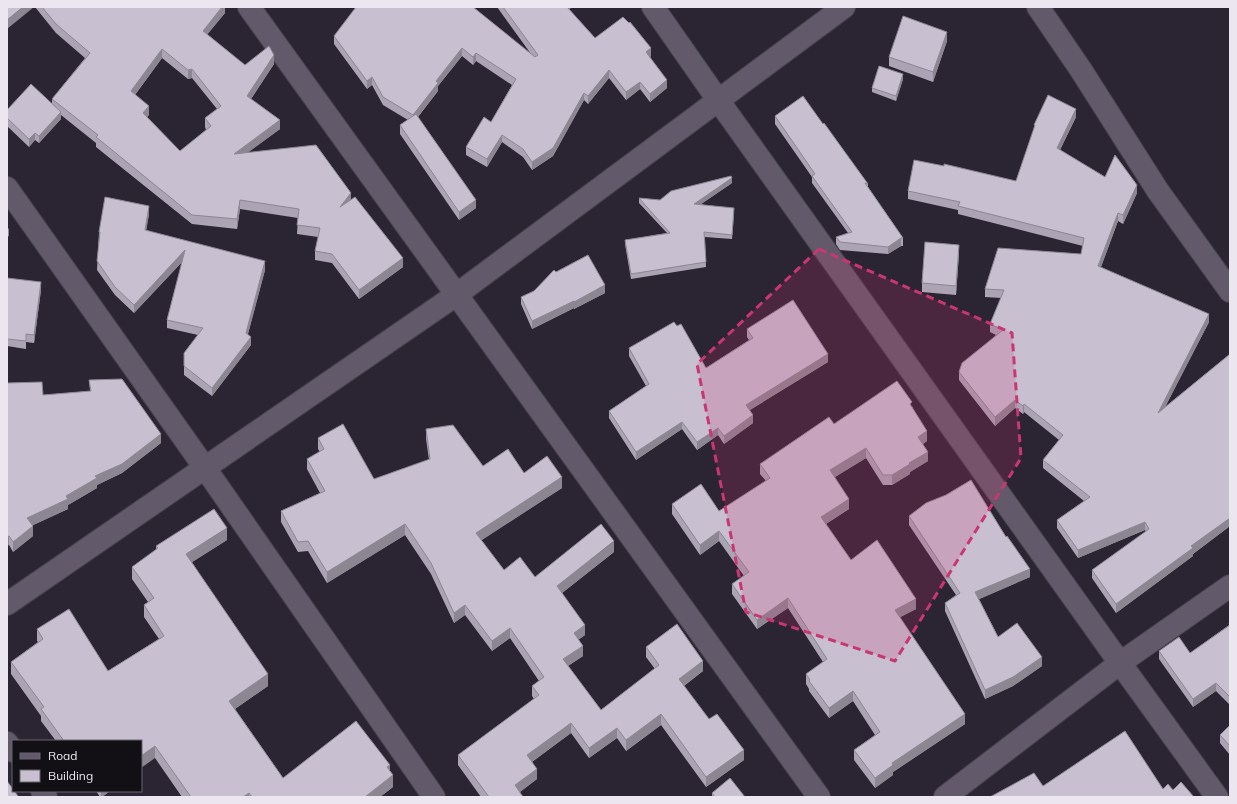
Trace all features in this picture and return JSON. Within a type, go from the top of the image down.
[{"type":"street","points":[[249,7],[819,797]]},
{"type":"street","points":[[654,7],[718,100],[1217,797]]},
{"type":"street","points":[[7,604],[456,295],[844,7]]},
{"type":"street","points":[[1038,7],[1081,70],[1158,191],[1230,291]]},
{"type":"street","points":[[7,188],[205,468],[434,797]]},
{"type":"street","points":[[945,797],[1120,663],[1230,586]]},
{"type":"highlighted area","points":[[819,249],[1012,333],[1021,458],[895,661],[746,612],[697,364]]},
{"type":"building","points":[[7,7],[23,7],[7,20]]},
{"type":"building","points":[[42,7],[222,7],[203,31],[245,65],[269,46],[274,55],[247,96],[280,120],[234,154],[316,145],[351,193],[340,207],[355,197],[403,258],[359,290],[332,254],[315,251],[320,228],[297,225],[299,209],[240,200],[237,219],[192,215],[96,137],[98,135],[52,99],[90,53],[56,24]],"holes":[[[162,49],[188,70],[192,69],[221,106],[205,118],[211,126],[180,151],[143,113],[149,106],[131,91]]]},
{"type":"building","points":[[356,7],[473,7],[535,57],[538,55],[503,7],[567,7],[595,38],[623,17],[629,23],[630,22],[651,48],[646,52],[667,80],[650,94],[640,82],[626,92],[609,70],[588,96],[584,93],[553,148],[532,162],[523,149],[502,135],[487,159],[466,147],[484,117],[491,122],[516,79],[476,53],[473,57],[462,48],[436,81],[438,83],[413,115],[383,97],[372,77],[367,81],[334,36]]},
{"type":"building","points":[[903,16],[947,32],[933,72],[889,57]]},
{"type":"building","points":[[879,66],[903,74],[896,96],[872,88]]},
{"type":"building","points":[[31,84],[61,112],[39,136],[35,133],[29,139],[7,118],[7,110]]},
{"type":"building","points":[[1048,95],[1076,109],[1057,148],[1105,177],[1115,155],[1137,185],[1123,215],[1118,213],[1098,266],[1209,314],[1158,413],[1230,354],[1230,518],[1191,546],[1193,548],[1116,604],[1092,570],[1149,529],[1145,522],[1078,550],[1057,520],[1090,497],[1043,460],[1063,435],[1024,404],[1023,406],[1015,400],[995,417],[959,372],[962,363],[1003,330],[990,324],[1004,290],[985,289],[998,248],[1081,254],[1084,238],[958,206],[960,202],[908,191],[914,160],[944,166],[944,164],[1016,181],[1034,125]]},
{"type":"building","points":[[803,96],[868,184],[865,183],[903,238],[888,247],[840,242],[836,237],[852,232],[812,176],[815,174],[775,116]]},
{"type":"building","points":[[416,114],[476,200],[459,212],[400,125]]},
{"type":"building","points":[[731,176],[732,178],[694,204],[734,208],[732,235],[704,232],[706,262],[631,274],[625,240],[670,233],[639,198],[660,200],[671,191]]},
{"type":"building","points":[[105,197],[149,206],[145,230],[265,261],[246,333],[251,337],[212,388],[184,366],[184,353],[203,328],[167,320],[185,250],[134,305],[115,287],[97,261],[99,232]]},
{"type":"building","points":[[925,242],[959,245],[956,286],[922,283]]},
{"type":"building","points":[[588,255],[605,285],[574,302],[532,321],[521,297],[534,291],[554,270],[556,272]]},
{"type":"building","points":[[7,278],[41,282],[34,335],[26,334],[26,341],[7,339]]},
{"type":"building","points":[[793,300],[828,354],[746,405],[753,415],[724,436],[718,428],[697,442],[682,422],[636,452],[609,411],[649,384],[629,348],[674,322],[677,326],[681,324],[706,368],[753,338],[747,329]]},
{"type":"building","points":[[122,379],[161,434],[122,464],[95,476],[97,478],[66,496],[68,499],[27,518],[33,526],[13,542],[9,536],[7,537],[7,383],[42,382],[43,395],[91,391],[89,380]]},
{"type":"building","points":[[897,381],[912,402],[910,404],[927,431],[918,437],[928,452],[892,475],[883,475],[866,448],[830,470],[849,499],[821,517],[851,560],[877,540],[916,599],[895,610],[965,714],[892,763],[893,765],[875,778],[854,750],[880,732],[853,691],[829,708],[809,681],[810,680],[806,674],[827,659],[788,598],[757,620],[732,584],[749,572],[719,531],[700,545],[672,504],[701,484],[719,511],[770,478],[760,464],[829,417],[834,424]]},
{"type":"building","points":[[343,424],[374,479],[430,459],[426,429],[453,425],[483,466],[508,449],[524,473],[547,456],[562,477],[476,533],[504,570],[520,557],[535,577],[601,524],[614,541],[557,586],[585,625],[574,633],[583,646],[563,659],[601,710],[659,665],[646,647],[677,624],[703,661],[679,679],[709,719],[717,714],[744,750],[706,777],[661,714],[626,740],[617,728],[589,748],[571,723],[527,755],[537,769],[515,785],[523,797],[489,797],[458,755],[539,695],[532,686],[544,677],[510,628],[492,641],[465,605],[454,613],[431,563],[405,524],[327,572],[308,541],[298,542],[281,511],[325,491],[307,459],[324,449],[318,438]]},
{"type":"building","points":[[971,480],[1006,537],[1007,536],[1030,569],[975,592],[998,637],[1017,623],[1042,657],[1013,677],[985,690],[945,603],[960,593],[909,516],[926,503],[946,495]]},
{"type":"building","points":[[214,509],[227,528],[186,554],[268,674],[229,701],[283,778],[356,721],[390,765],[387,767],[393,775],[365,797],[252,797],[249,793],[243,797],[191,797],[155,746],[142,755],[142,740],[63,740],[41,709],[44,707],[11,662],[43,639],[37,629],[69,609],[108,671],[164,636],[144,605],[154,598],[132,567],[158,548],[156,546]]},
{"type":"building","points":[[1230,625],[1230,697],[1216,683],[1193,699],[1159,651],[1179,637],[1190,653]]},
{"type":"building","points":[[1230,725],[1230,746],[1220,735]]},
{"type":"building","points":[[1125,731],[1163,789],[1168,784],[1173,790],[1181,782],[1194,797],[990,797],[1034,773],[1043,786]]},
{"type":"building","points":[[730,778],[745,797],[715,797],[712,793]]},
{"type":"building","points":[[7,781],[12,788],[12,792],[15,792],[19,797],[7,797]]}]
